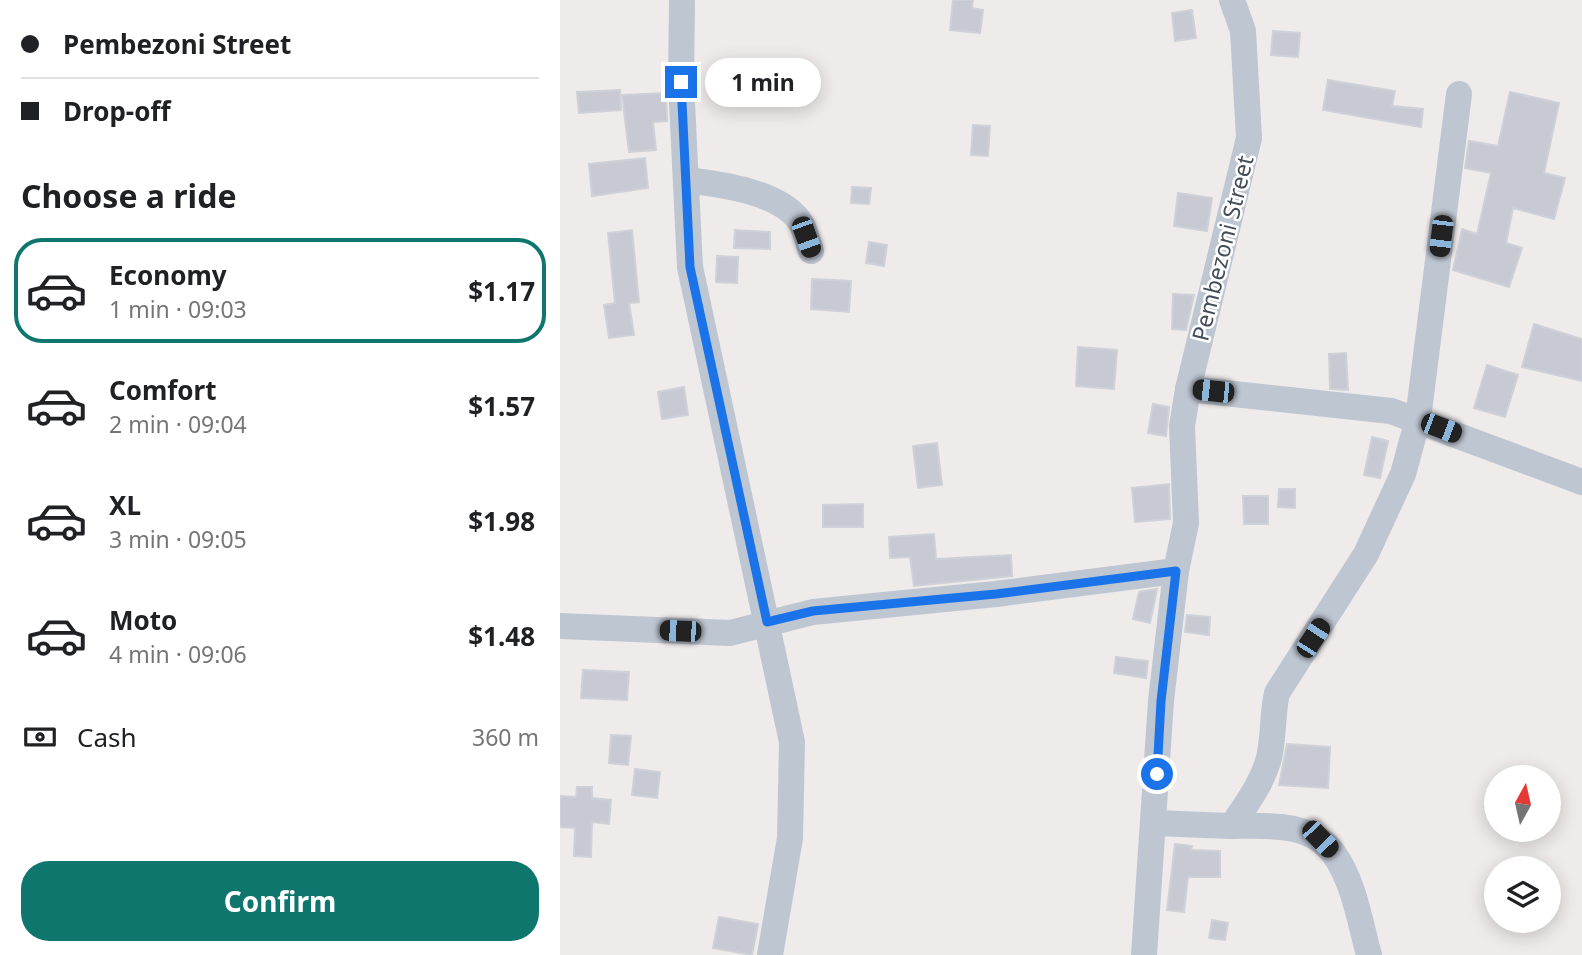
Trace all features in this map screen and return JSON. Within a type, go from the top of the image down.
[{"type":"street","points":[[682,0],[681,82],[690,267],[792,742],[790,838],[770,955]]},
{"type":"street","name":"Pembezoni Street","points":[[1143,955],[1155,823],[1161,701],[1176,571],[1186,523],[1182,426],[1188,389],[1249,138],[1242,31],[1232,0]]},
{"type":"street","points":[[1232,826],[1266,768],[1277,693],[1366,554],[1403,474],[1418,419],[1459,94]]},
{"type":"street","points":[[686,180],[725,185],[783,206],[801,223],[811,251]]},
{"type":"street","points":[[1188,389],[1391,411],[1582,482]]},
{"type":"street","points":[[560,626],[730,633],[813,611],[996,594],[1176,571]]},
{"type":"street","points":[[1155,823],[1232,826],[1259,824],[1299,830],[1320,839],[1334,854],[1349,882],[1369,955]]},
{"type":"building","points":[[953,0],[973,0],[972,8],[983,10],[980,33],[950,30]]},
{"type":"building","points":[[1192,10],[1196,38],[1175,41],[1172,13]]},
{"type":"building","points":[[1273,31],[1300,33],[1298,57],[1271,55]]},
{"type":"building","points":[[1328,80],[1395,91],[1392,106],[1423,109],[1421,127],[1323,110]]},
{"type":"building","points":[[620,90],[621,110],[579,113],[577,92]]},
{"type":"building","points":[[1510,92],[1559,103],[1544,173],[1565,178],[1554,219],[1513,208],[1506,243],[1522,248],[1509,287],[1453,270],[1462,229],[1477,234],[1491,173],[1465,168],[1469,141],[1498,146]]},
{"type":"building","points":[[666,93],[667,121],[653,122],[656,150],[629,152],[622,95]]},
{"type":"building","points":[[973,125],[990,126],[988,156],[971,155]]},
{"type":"building","points":[[645,158],[648,188],[592,196],[589,164]]},
{"type":"building","points":[[852,187],[871,188],[869,204],[851,203]]},
{"type":"building","points":[[1178,193],[1212,198],[1207,231],[1174,226]]},
{"type":"building","points":[[632,230],[639,302],[629,303],[634,335],[609,338],[604,305],[615,303],[608,233]]},
{"type":"building","points":[[735,230],[770,232],[770,249],[734,248]]},
{"type":"building","points":[[869,242],[887,245],[884,266],[866,263]]},
{"type":"building","points":[[717,256],[738,257],[737,283],[716,282]]},
{"type":"building","points":[[812,279],[851,281],[849,312],[811,309]]},
{"type":"building","points":[[1173,294],[1194,295],[1186,330],[1172,329]]},
{"type":"building","points":[[1534,324],[1582,339],[1582,381],[1522,367]]},
{"type":"building","points":[[1078,347],[1117,350],[1114,389],[1076,386]]},
{"type":"building","points":[[1346,353],[1348,390],[1330,389],[1329,354]]},
{"type":"building","points":[[1487,365],[1518,375],[1505,417],[1474,408]]},
{"type":"building","points":[[684,387],[688,415],[662,419],[658,392]]},
{"type":"building","points":[[1153,404],[1169,407],[1166,436],[1148,433]]},
{"type":"building","points":[[1372,437],[1388,441],[1380,478],[1364,475]]},
{"type":"building","points":[[937,443],[942,485],[918,488],[913,446]]},
{"type":"building","points":[[1169,484],[1170,519],[1135,522],[1132,488]]},
{"type":"building","points":[[1279,489],[1295,489],[1295,508],[1278,507]]},
{"type":"building","points":[[1243,496],[1268,496],[1268,524],[1244,524]]},
{"type":"building","points":[[863,504],[863,527],[823,527],[823,505]]},
{"type":"building","points":[[934,534],[936,559],[1011,555],[1012,576],[914,586],[910,557],[890,558],[889,537]]},
{"type":"building","points":[[1157,589],[1150,623],[1133,619],[1139,592]]},
{"type":"building","points":[[1187,615],[1210,617],[1209,635],[1185,632]]},
{"type":"building","points":[[1116,657],[1148,661],[1146,678],[1114,673]]},
{"type":"building","points":[[583,670],[629,672],[627,700],[581,698]]},
{"type":"building","points":[[611,735],[631,736],[628,765],[609,763]]},
{"type":"building","points":[[1287,744],[1330,747],[1328,788],[1279,785]]},
{"type":"building","points":[[635,769],[660,772],[657,798],[632,795]]},
{"type":"building","points":[[577,787],[592,787],[592,798],[611,800],[609,824],[592,822],[591,857],[574,856],[575,828],[560,827],[560,796],[576,797]]},
{"type":"building","points":[[1175,844],[1192,846],[1191,850],[1220,851],[1220,877],[1188,877],[1184,912],[1167,910]]},
{"type":"building","points":[[719,917],[758,924],[752,955],[713,948]]},
{"type":"building","points":[[1212,920],[1228,923],[1225,940],[1209,938]]},
{"type":"route","points":[[681,82],[690,267],[767,622],[813,611],[996,594],[1176,571],[1161,701],[1157,774]]}]
